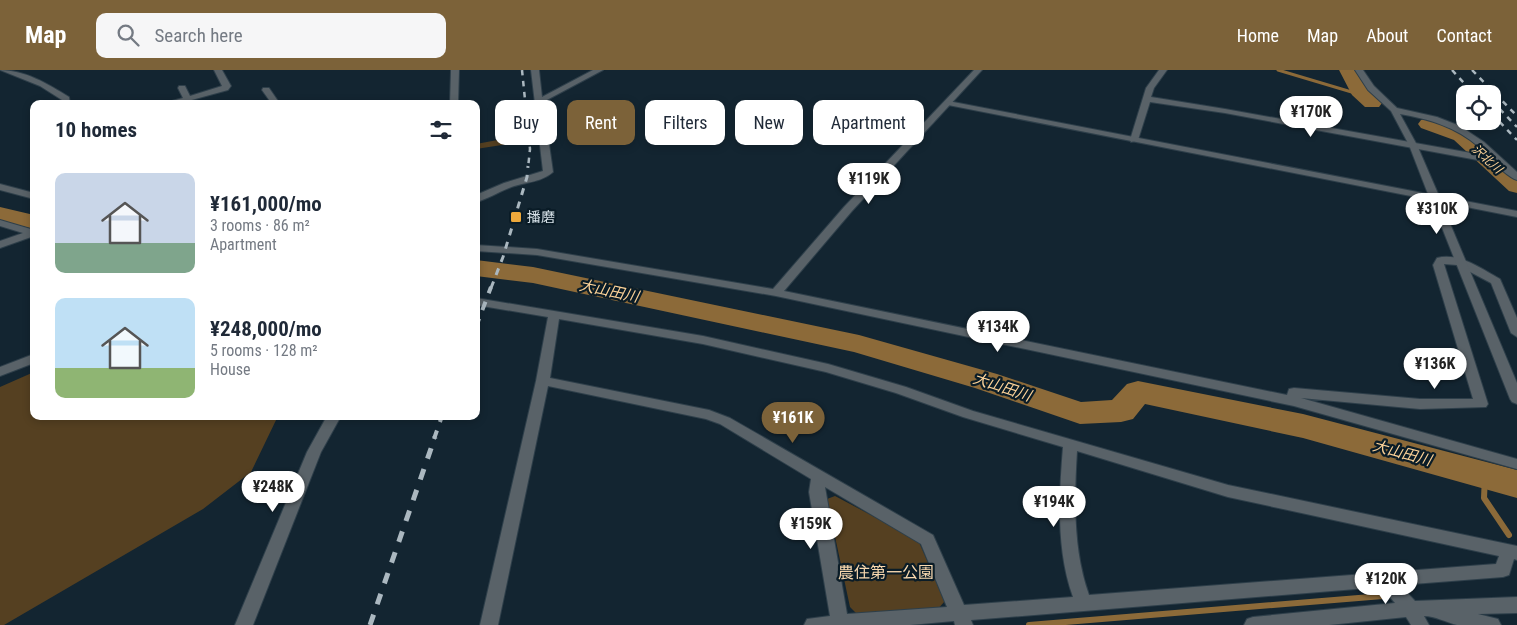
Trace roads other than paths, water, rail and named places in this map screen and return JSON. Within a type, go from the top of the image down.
[{"type":"street","points":[[3,70],[58,92],[66,100]]},
{"type":"street","points":[[183,100],[225,88],[227,86],[218,70]]},
{"type":"street","points":[[454,70],[454,100]]},
{"type":"street","points":[[535,70],[538,100]]},
{"type":"street","points":[[542,100],[599,70]]},
{"type":"street","points":[[776,293],[848,209],[978,70]]},
{"type":"street","points":[[1134,140],[1150,88],[1163,70]]},
{"type":"street","points":[[1359,70],[1371,88],[1394,110],[1413,145],[1437,199],[1460,262],[1517,399]]},
{"type":"street","points":[[182,88],[188,99]]},
{"type":"street","points":[[266,90],[273,100]]},
{"type":"street","points":[[1146,99],[1495,160]]},
{"type":"street","points":[[948,103],[1517,214]]},
{"type":"street","points":[[1394,110],[1425,116],[1458,128],[1471,136],[1495,160],[1517,177]]},
{"type":"street","points":[[480,197],[507,185],[538,177],[548,172],[544,145]]},
{"type":"street","points":[[0,187],[30,195]]},
{"type":"street","points":[[0,223],[30,232]]},
{"type":"street","points":[[0,246],[30,234]]},
{"type":"street","points":[[480,248],[537,252],[776,293],[1294,401],[1517,464]]},
{"type":"street","points":[[1294,401],[1294,392],[1420,404],[1481,404],[1438,265],[1441,260],[1460,262],[1496,282],[1517,333]]},
{"type":"street","points":[[480,301],[520,306],[554,314],[703,340],[828,368],[1070,445],[1228,490],[1513,552],[1502,570],[1084,604],[962,620],[813,625]]},
{"type":"street","points":[[489,625],[543,381],[554,314]]},
{"type":"street","points":[[0,372],[30,360]]},
{"type":"street","points":[[543,381],[709,415],[725,421],[927,540],[962,620]]},
{"type":"street","points":[[244,625],[314,452],[332,420]]},
{"type":"street","points":[[1070,445],[1067,494],[1073,574],[1084,604]]},
{"type":"street","points":[[819,477],[817,492],[840,623]]},
{"type":"street","points":[[1385,580],[1419,614],[1492,625]]},
{"type":"street","points":[[1253,625],[1302,623],[1517,605]]},
{"type":"waterway","points":[[1278,70],[1365,96]]},
{"type":"waterway","name":"沢北川","points":[[1348,70],[1359,91],[1372,103]]},
{"type":"waterway","name":"沢北川","points":[[1428,124],[1461,136],[1517,186]]},
{"type":"waterway","name":"大山田川","points":[[0,214],[30,221]]},
{"type":"waterway","name":"大山田川","points":[[480,268],[533,275],[859,344],[986,381],[1080,413],[1121,411],[1138,392],[1303,426],[1517,484]]},
{"type":"waterway","points":[[1485,476],[1484,498],[1509,535]]},
{"type":"waterway","points":[[1029,625],[1383,596]]},
{"type":"railway","points":[[522,70],[530,149],[528,168]]},
{"type":"railway","points":[[1452,70],[1466,85]]},
{"type":"railway","points":[[1472,70],[1517,116]]},
{"type":"railway","points":[[1501,110],[1517,127]]},
{"type":"railway","points":[[1501,123],[1517,140]]},
{"type":"railway","points":[[491,288],[503,257],[527,177],[528,166]]},
{"type":"railway","points":[[480,316],[491,287]]},
{"type":"railway","points":[[434,439],[441,420]]},
{"type":"railway","points":[[370,625],[435,437]]},
{"type":"place","name":"播磨","points":[[516,217]]},
{"type":"park label","name":"農住第一公園","points":[[886,572]]}]
